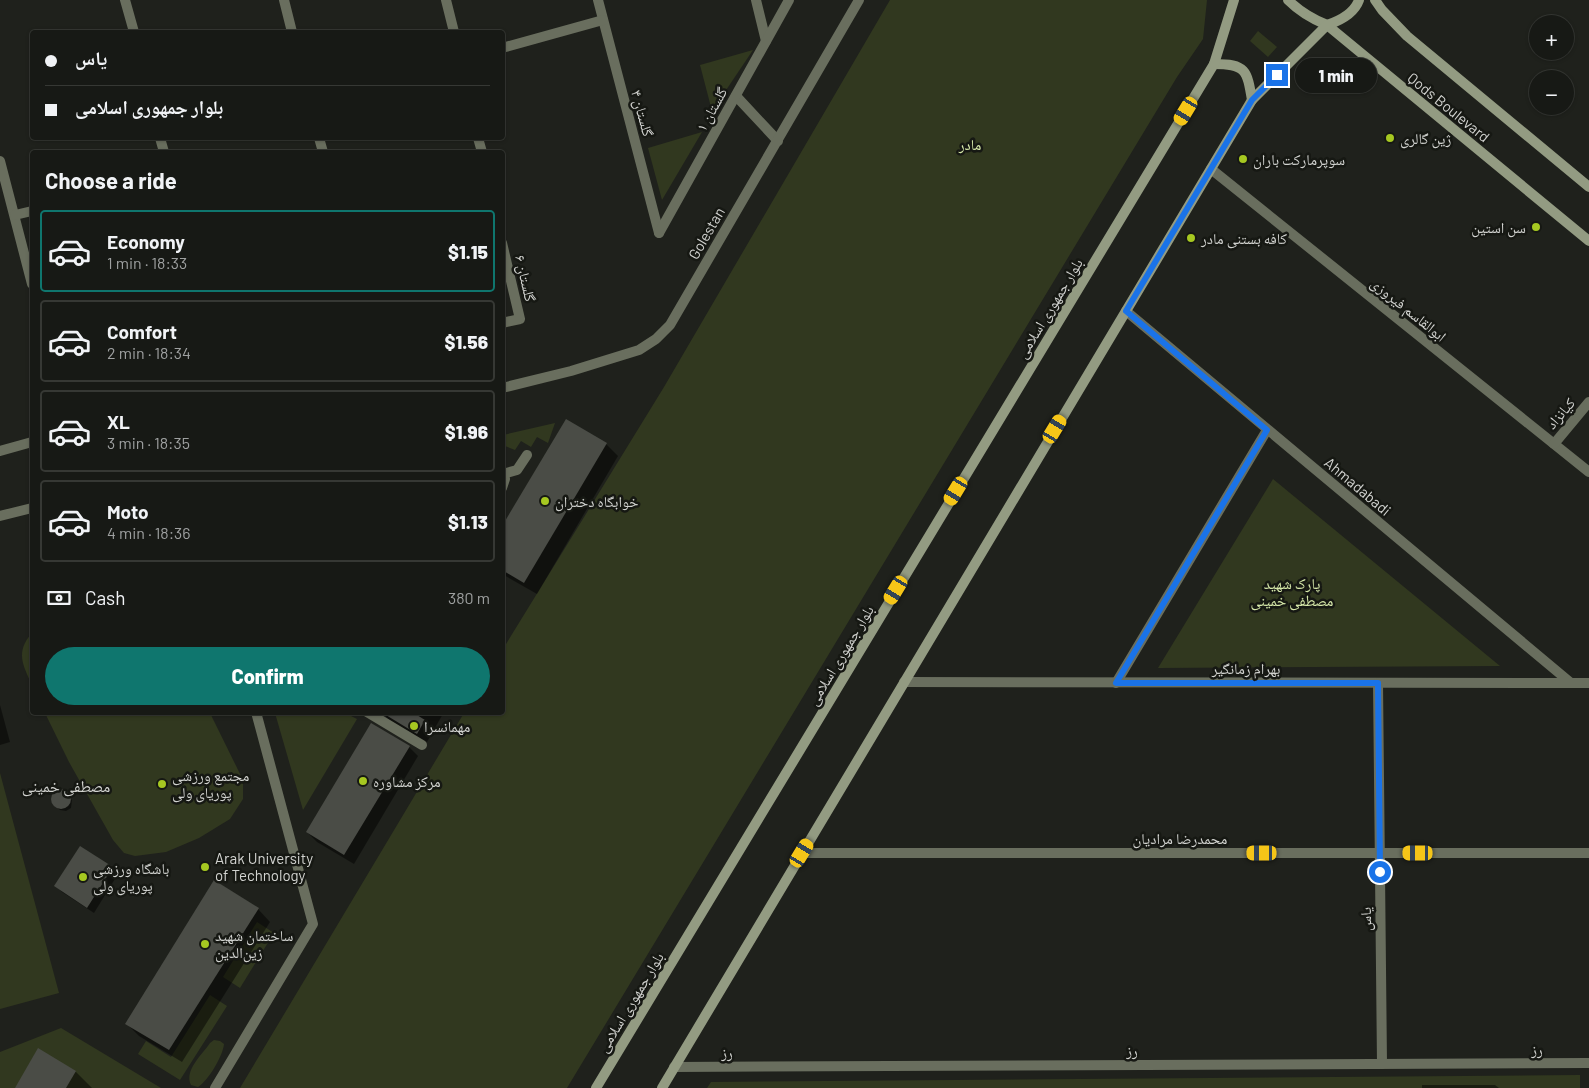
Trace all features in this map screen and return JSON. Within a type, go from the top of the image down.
[{"type":"main road","name":"بلوار جمهوری اسلامی","points":[[596,1088],[1214,64],[1234,0]]},
{"type":"main road","name":"Qods Boulevard","points":[[1288,0],[1309,16],[1327,25],[1589,241]]},
{"type":"main road","points":[[662,1088],[1252,100],[1327,25],[1340,21],[1349,13],[1358,0]]},
{"type":"main road","name":"Qods Boulevard","points":[[1375,0],[1407,36],[1589,187]]},
{"type":"main road","points":[[1214,64],[1231,64],[1243,70],[1248,77],[1252,100]]},
{"type":"street","points":[[126,0],[134,30]]},
{"type":"street","points":[[284,0],[292,30]]},
{"type":"street","points":[[446,0],[454,30]]},
{"type":"street","name":"گلستان ۴","points":[[598,0],[659,233]]},
{"type":"street","points":[[756,0],[766,41]]},
{"type":"street","name":"گلستان ۱","points":[[659,233],[789,0]]},
{"type":"street","name":"Golestan","points":[[505,387],[571,371],[639,350],[656,339],[670,326],[859,0]]},
{"type":"street","points":[[505,47],[603,20]]},
{"type":"street","points":[[736,96],[778,141]]},
{"type":"street","points":[[0,161],[30,276]]},
{"type":"street","name":"ابوالقاسم فیروزی","points":[[1211,169],[1589,472]]},
{"type":"street","points":[[14,215],[30,211]]},
{"type":"street","name":"گلستان ۶","points":[[505,256],[520,319],[505,323]]},
{"type":"street","name":"Ahmadabadi","points":[[1126,311],[1571,683]]},
{"type":"street","name":"کیانزاد","points":[[1554,444],[1589,402]]},
{"type":"street","points":[[1116,683],[1267,430]]},
{"type":"street","points":[[0,450],[30,442]]},
{"type":"street","points":[[505,473],[517,470],[528,455]]},
{"type":"street","points":[[0,516],[30,508]]},
{"type":"street","name":"بهرام زمانگیر","points":[[904,682],[1589,683]]},
{"type":"street","name":"یاس","points":[[1378,683],[1382,1064]]},
{"type":"street","points":[[215,1088],[312,924],[257,715]]},
{"type":"street","points":[[372,715],[422,745]]},
{"type":"street","name":"محمدرضا مرادیان","points":[[802,853],[1589,853]]},
{"type":"street","name":"رز","points":[[674,1067],[1589,1063]]},
{"type":"green space","name":"مادر","points":[[890,0],[1207,0],[1203,39],[1177,77],[567,1088],[240,1088],[463,715],[505,715],[505,646],[664,387]]},
{"type":"green space","points":[[1258,31],[1277,47],[1268,57],[1250,41]]},
{"type":"green space","points":[[753,50],[712,111],[700,65]]},
{"type":"green space","points":[[702,132],[662,200],[648,148]]},
{"type":"green space","points":[[555,423],[548,443],[537,437],[531,447],[521,441],[515,450],[505,446],[505,435]]},
{"type":"green space","name":"پارک شهید مصطفی خمینی","points":[[1273,479],[1500,666],[1158,668]]},
{"type":"green space","points":[[30,636],[30,680],[22,659],[22,653]]},
{"type":"green space","name":"مجتمع ورزشی پوریای ولی","points":[[46,715],[211,715],[243,780],[243,799],[230,819],[199,838],[166,852],[135,856],[124,853],[113,840],[69,762]]},
{"type":"green space","points":[[276,715],[349,715],[357,719],[303,810]]},
{"type":"green space","points":[[0,773],[59,993],[0,1009]]},
{"type":"green space","points":[[257,922],[274,933],[240,988],[223,977]]},
{"type":"green space","points":[[210,995],[227,1006],[180,1080],[138,1054],[146,1041],[171,1057]]},
{"type":"green space","points":[[61,1028],[161,1088],[0,1088],[0,1052]]},
{"type":"green space","points":[[214,1040],[224,1044],[218,1061],[202,1084],[198,1087],[191,1085],[189,1079],[192,1068]]},
{"type":"green space","points":[[1580,1075],[1580,1088],[707,1088],[711,1082]]},
{"type":"building","name":"خوابگاه دختران","points":[[566,419],[607,443],[524,583],[505,572],[505,521]]},
{"type":"building","name":"مهمانسرا","points":[[386,715],[417,715],[425,720],[417,734]]},
{"type":"building","name":"مرکز مشاوره","points":[[371,723],[410,746],[344,855],[306,832]]},
{"type":"building","points":[[61,789],[68,792],[71,799],[68,806],[61,809],[54,806],[51,799],[54,792]]},
{"type":"building","name":"باشگاه ورزشی پوریای ولی","points":[[80,846],[113,867],[87,908],[54,886]]},
{"type":"building","name":"ساختمان شهید زین‌الدین","points":[[214,880],[259,908],[169,1050],[125,1024]]},
{"type":"building","points":[[38,1048],[76,1071],[66,1088],[15,1088]]},
{"type":"place","name":"ژین گالری","points":[[1390,138]]},
{"type":"place","name":"سوپرمارکت باران","points":[[1243,159]]},
{"type":"place","name":"سن استین","points":[[1536,227]]},
{"type":"place","name":"کافه بستنی مادر","points":[[1191,238]]},
{"type":"place","name":"خوابگاه دختران","points":[[545,501]]},
{"type":"place","name":"مهمانسرا","points":[[414,726]]},
{"type":"place","name":"مرکز مشاوره","points":[[363,781]]},
{"type":"place","name":"مجتمع ورزشی پوریای ولی","points":[[162,784]]},
{"type":"place","name":"Arak University of Technology","points":[[205,867]]},
{"type":"place","name":"باشگاه ورزشی پوریای ولی","points":[[83,877]]},
{"type":"place","name":"ساختمان شهید زین‌الدین","points":[[205,944]]},
{"type":"district","name":"مصطفی خمینی","points":[[66,785]]},
{"type":"route","points":[[1277,75],[1252,100],[1126,311],[1267,430],[1116,683],[1378,683],[1380,872]]}]
